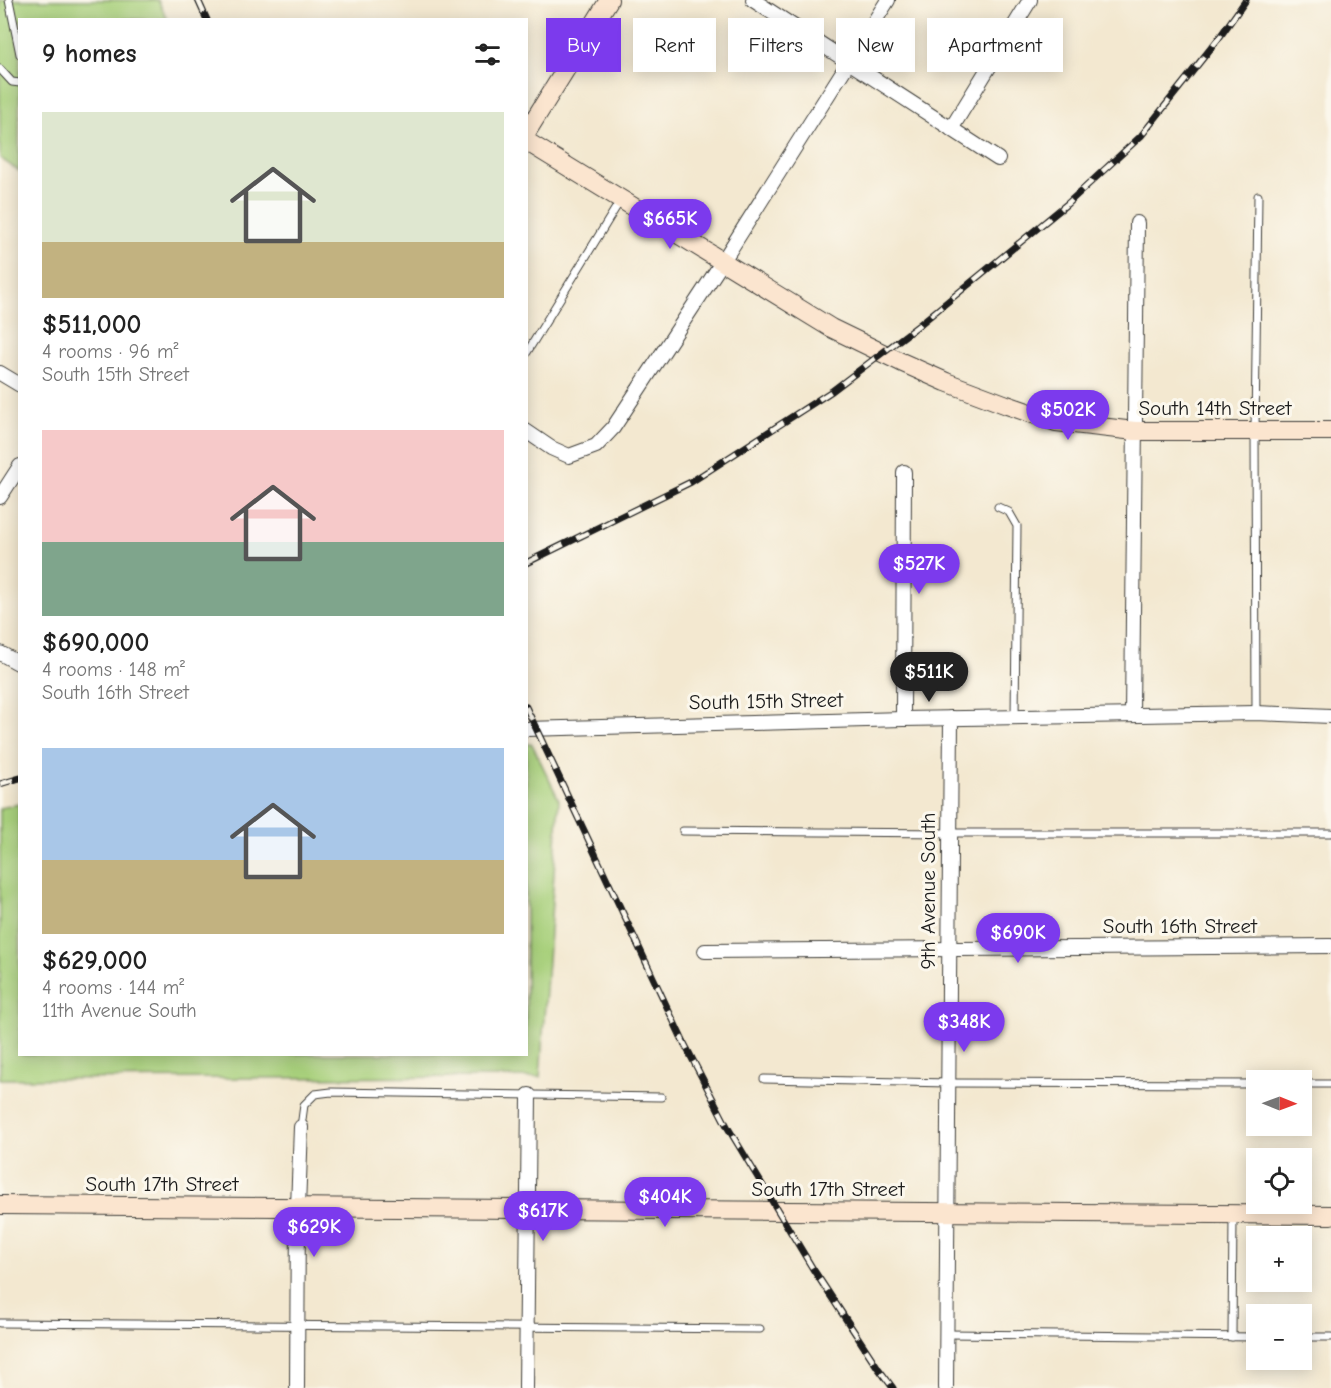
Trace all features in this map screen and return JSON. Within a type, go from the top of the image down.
[{"type":"street","points":[[528,130],[609,0]]},
{"type":"street","points":[[753,0],[836,54]]},
{"type":"street","points":[[877,18],[888,0]]},
{"type":"street","points":[[951,129],[1030,0]]},
{"type":"street","points":[[528,432],[551,448],[569,456],[596,446],[613,428],[723,261],[843,72]]},
{"type":"street","points":[[864,72],[998,159]]},
{"type":"street","name":"South 14th Street","points":[[528,142],[831,328],[919,370],[1007,405],[1056,422],[1135,431],[1331,431]]},
{"type":"street","points":[[1132,715],[1137,223]]},
{"type":"street","points":[[0,373],[18,384]]},
{"type":"street","points":[[0,497],[18,469]]},
{"type":"street","points":[[903,719],[904,472]]},
{"type":"street","points":[[0,653],[18,663]]},
{"type":"street","name":"South 15th Street","points":[[528,729],[1256,713],[1331,716]]},
{"type":"street","name":"9th Avenue South","points":[[946,1388],[951,718]]},
{"type":"street","name":"South 16th Street","points":[[705,951],[1331,946]]},
{"type":"street","points":[[526,1388],[529,1095]]},
{"type":"street","points":[[297,1388],[298,1207],[302,1127]]},
{"type":"street","name":"South 17th Street","points":[[0,1205],[1331,1215]]},
{"type":"lane","points":[[9,0],[18,44]]},
{"type":"lane","points":[[0,69],[12,82],[18,83]]},
{"type":"lane","points":[[1256,713],[1255,431],[1258,195]]},
{"type":"lane","points":[[528,351],[621,199]]},
{"type":"lane","points":[[998,507],[1009,512],[1017,526],[1015,717]]},
{"type":"lane","points":[[683,831],[1331,833]]},
{"type":"lane","points":[[764,1078],[948,1083],[1246,1084]]},
{"type":"lane","points":[[1312,1084],[1331,1084]]},
{"type":"lane","points":[[302,1127],[304,1106],[315,1094],[331,1092],[661,1097]]},
{"type":"lane","points":[[1232,1337],[1233,1214]]},
{"type":"lane","points":[[0,1323],[760,1329]]},
{"type":"lane","points":[[946,1334],[1246,1337]]},
{"type":"lane","points":[[1312,1337],[1331,1337]]},
{"type":"green space","points":[[0,0],[158,0],[167,18],[18,18],[18,170],[0,158]]},
{"type":"green space","points":[[528,744],[532,744],[559,800],[540,1077],[0,1079],[0,808],[18,804],[18,1056],[528,1056]]},
{"type":"railway","points":[[198,0],[206,18]]},
{"type":"railway","points":[[528,562],[691,482],[832,391],[919,325],[1067,204],[1141,136],[1219,38],[1246,0]]},
{"type":"railway","points":[[528,711],[683,1041],[728,1128],[813,1269],[893,1388]]},
{"type":"railway","points":[[0,784],[18,779]]}]
